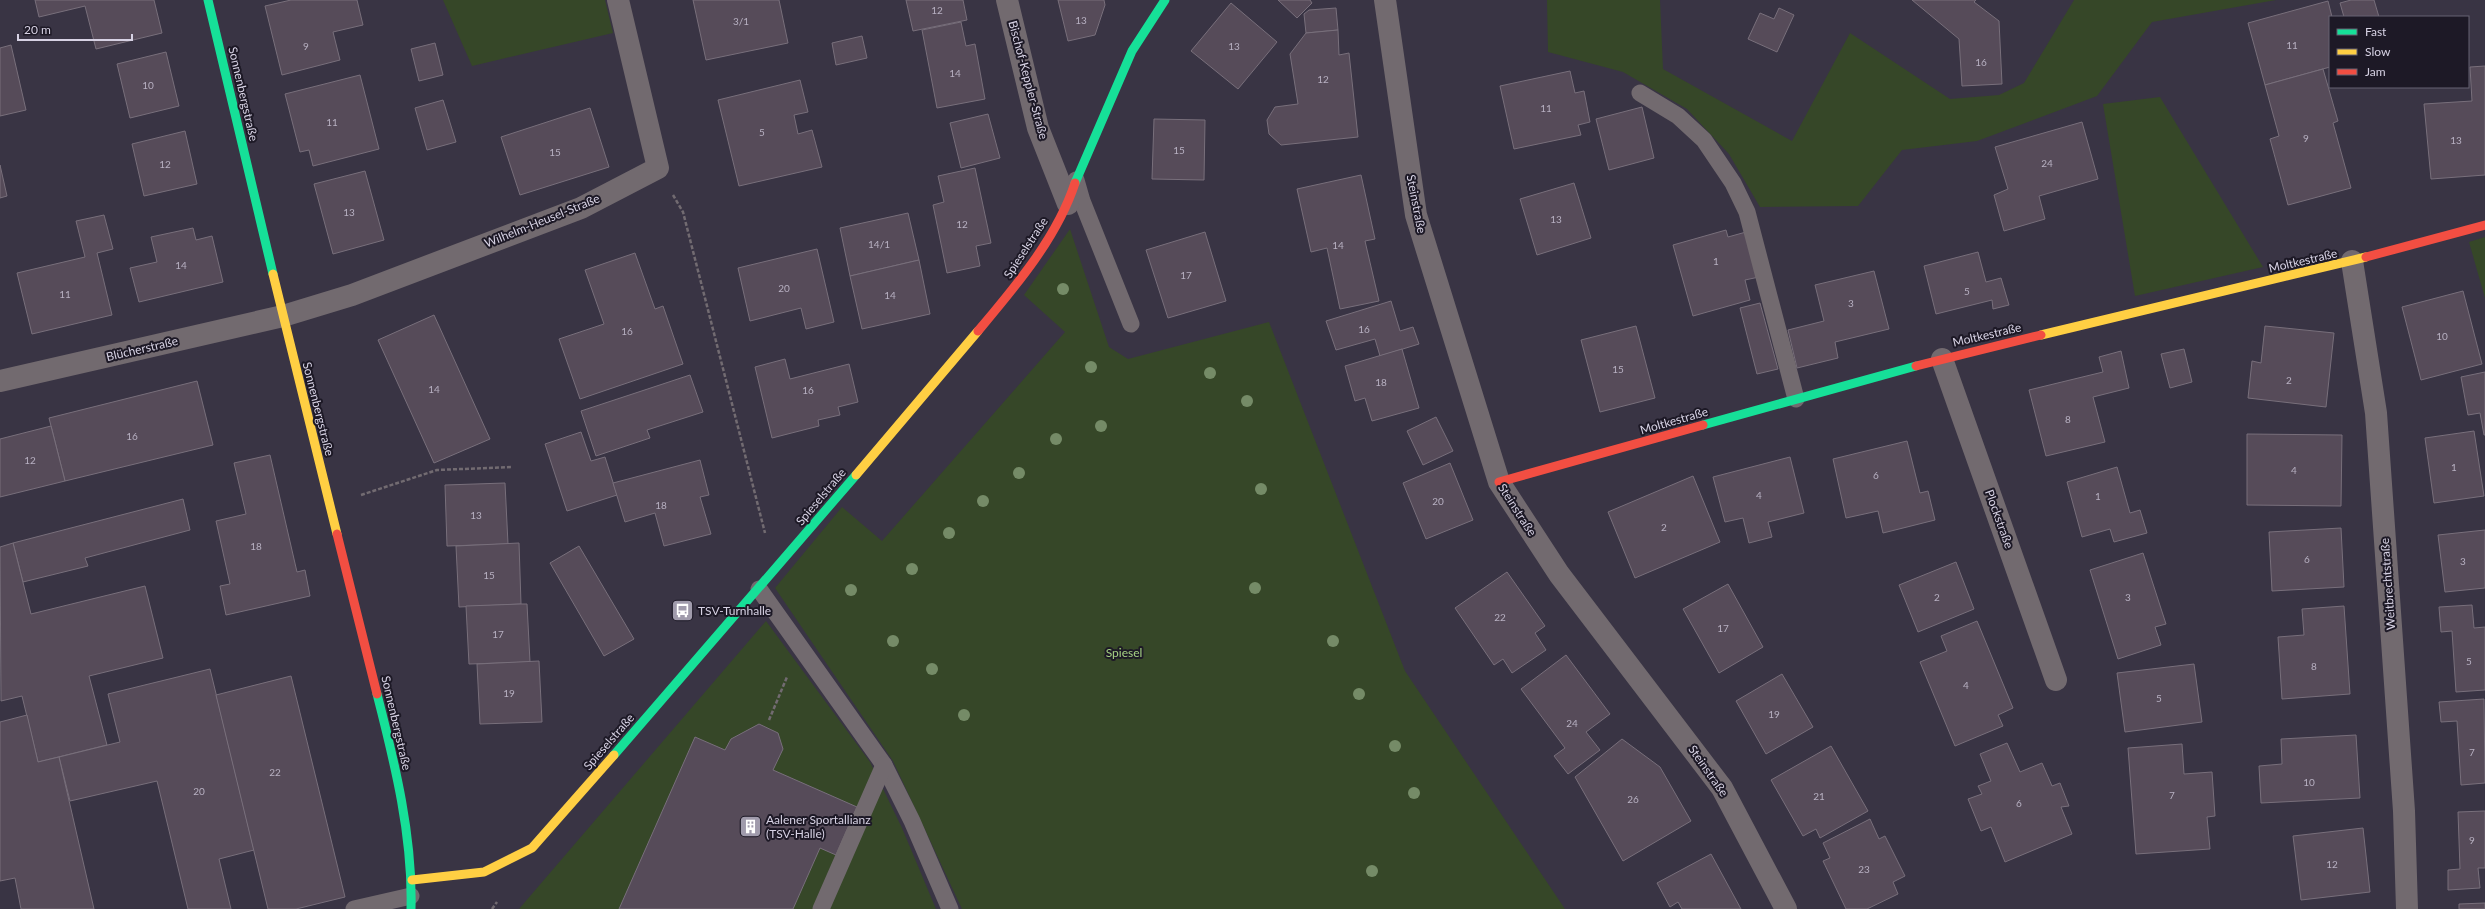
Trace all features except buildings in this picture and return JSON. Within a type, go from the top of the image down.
[{"type":"street","name":"Sonnenbergstraße","points":[[208,0],[283,316],[387,733],[405,823],[412,895]]},
{"type":"street","points":[[618,0],[658,168]]},
{"type":"street","name":"Bischof-Keppler-Straße","points":[[1007,0],[1038,128],[1068,204]]},
{"type":"street","name":"Spieselstraße","points":[[412,895],[484,872],[532,848],[775,570],[1008,296],[1068,204],[1076,180],[1132,51],[1165,0]]},
{"type":"street","name":"Steinstraße","points":[[1385,0],[1416,215],[1499,482],[1559,574],[1722,788],[1786,909]]},
{"type":"street","name":"Wilhelm-Heusel-Straße","points":[[283,316],[352,295],[581,208],[658,168]]},
{"type":"street","name":"Moltkestraße","points":[[1499,482],[1942,358],[2352,261],[2485,225]]},
{"type":"street","name":"Weitbrechtstraße","points":[[2352,261],[2376,413],[2404,811],[2407,909]]},
{"type":"street","name":"Blücherstraße","points":[[0,381],[283,316]]},
{"type":"street","name":"Plockstraße","points":[[1942,358],[2056,680]]},
{"type":"lane","points":[[1640,93],[1678,116],[1704,140],[1733,183],[1747,212],[1796,399]]},
{"type":"lane","points":[[1076,180],[1082,201],[1132,324]]},
{"type":"lane","points":[[758,589],[884,765],[912,821],[950,909]]},
{"type":"lane","points":[[821,909],[884,765]]},
{"type":"lane","points":[[354,909],[412,895]]},
{"type":"path","points":[[658,168],[683,212],[775,570]]},
{"type":"path","points":[[330,506],[437,470],[512,467]]},
{"type":"path","points":[[769,720],[799,647]]},
{"type":"green space","points":[[443,0],[605,0],[613,33],[472,66]]},
{"type":"green space","points":[[1547,0],[1660,0],[1663,69],[1792,141],[1850,33],[1950,99],[1999,95],[2024,83],[2074,0],[2276,0],[2152,22],[2097,96],[1977,141],[1902,150],[1858,206],[1760,207],[1729,154],[1687,109],[1623,72],[1548,52]]},
{"type":"green space","points":[[2160,97],[2263,267],[2135,296],[2103,104]]},
{"type":"green space","name":"Spiesel","points":[[1070,229],[1109,347],[1128,359],[1269,322],[1405,671],[1565,909],[962,909],[893,761],[775,588],[842,507],[882,541],[1065,332],[1024,295]]},
{"type":"green space","points":[[2485,237],[2485,298],[2469,242]]},
{"type":"green space","points":[[766,621],[870,762],[902,828],[936,909],[519,909]]},
{"type":"traffic: fast","points":[[208,0],[273,274]]},
{"type":"traffic: fast","points":[[1075,183],[1132,51],[1165,0]]},
{"type":"traffic: fast","points":[[1703,425],[1916,366]]},
{"type":"traffic: fast","points":[[614,755],[856,475]]},
{"type":"traffic: fast","points":[[377,694],[402,801],[409,855],[411,909]]},
{"type":"traffic: slow","points":[[2041,335],[2366,257]]},
{"type":"traffic: slow","points":[[273,274],[337,534]]},
{"type":"traffic: slow","points":[[856,475],[978,331]]},
{"type":"traffic: slow","points":[[412,880],[484,872],[532,848],[614,755]]},
{"type":"traffic: jam","points":[[978,331],[1034,261],[1057,223],[1075,183]]},
{"type":"traffic: jam","points":[[2366,257],[2485,225]]},
{"type":"traffic: jam","points":[[1916,366],[2041,335]]},
{"type":"traffic: jam","points":[[1499,482],[1703,425]]},
{"type":"traffic: jam","points":[[337,534],[377,694]]},
{"type":"place","name":"TSV-Turnhalle","points":[[683,611]]},
{"type":"place","name":"Aalener Sportallianz (TSV-Halle)","points":[[751,827]]}]
